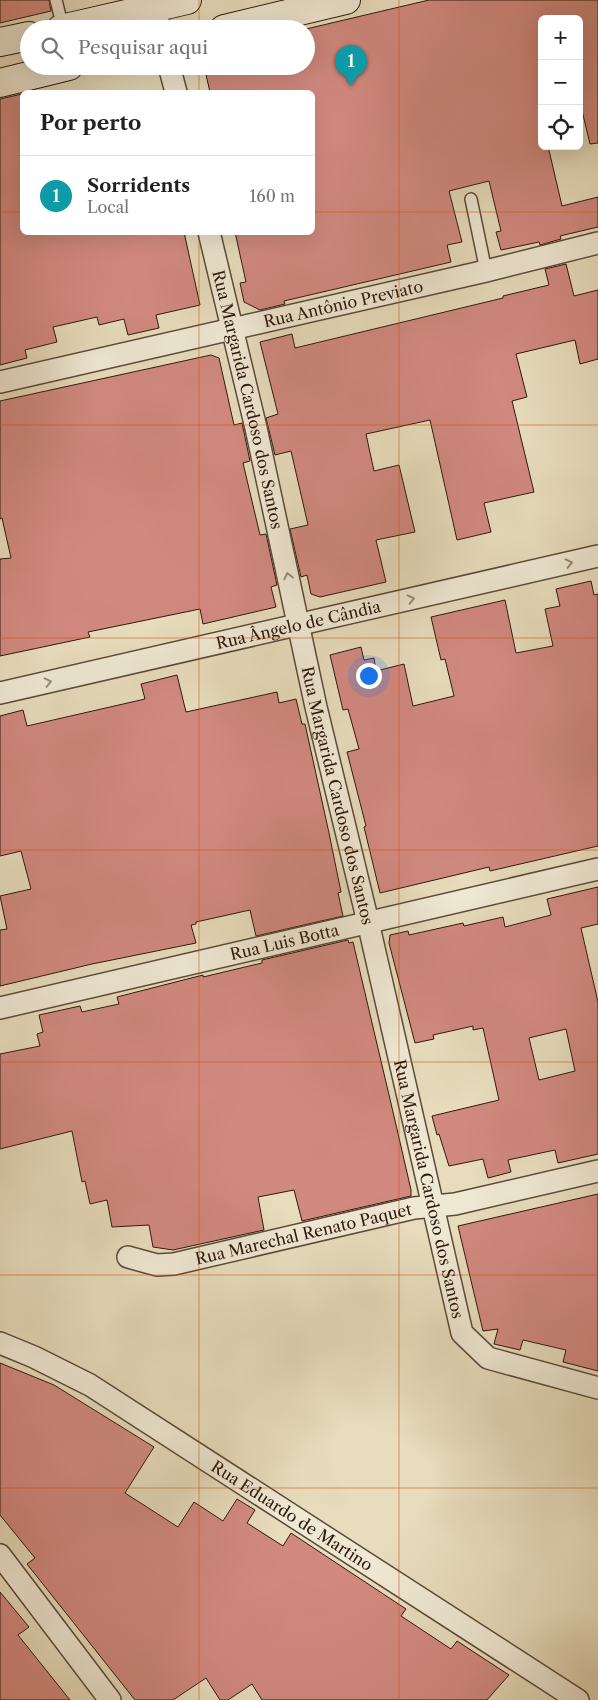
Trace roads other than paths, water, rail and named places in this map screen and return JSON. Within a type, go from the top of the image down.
[{"type":"main road","points":[[109,20],[156,12],[187,0]]},
{"type":"main road","points":[[262,20],[346,0]]},
{"type":"main road","points":[[0,42],[20,38]]},
{"type":"main road","points":[[0,83],[32,75]]},
{"type":"street","points":[[171,75],[175,90]]},
{"type":"street","name":"Rua Margarida Cardoso dos Santos","points":[[211,235],[256,428],[316,707],[368,922],[462,1332],[488,1358],[598,1388]]},
{"type":"street","name":"Rua Antônio Previato","points":[[0,382],[598,244]]},
{"type":"street","name":"Rua Ângelo de Cândia","points":[[0,693],[598,556]]},
{"type":"street","name":"Rua Luis Botta","points":[[0,1008],[598,868]]},
{"type":"street","name":"Rua Marechal Renato Paquet","points":[[128,1257],[157,1265],[174,1264],[414,1208],[455,1204],[598,1172]]},
{"type":"street","name":"Rua Eduardo de Martino","points":[[0,1343],[34,1357],[90,1385],[578,1700]]},
{"type":"street","points":[[0,1555],[110,1700]]},
{"type":"lane","points":[[56,0],[60,20]]},
{"type":"lane","points":[[471,199],[486,271]]},
{"type":"place","name":"Sorridents","points":[[351,86]]}]
